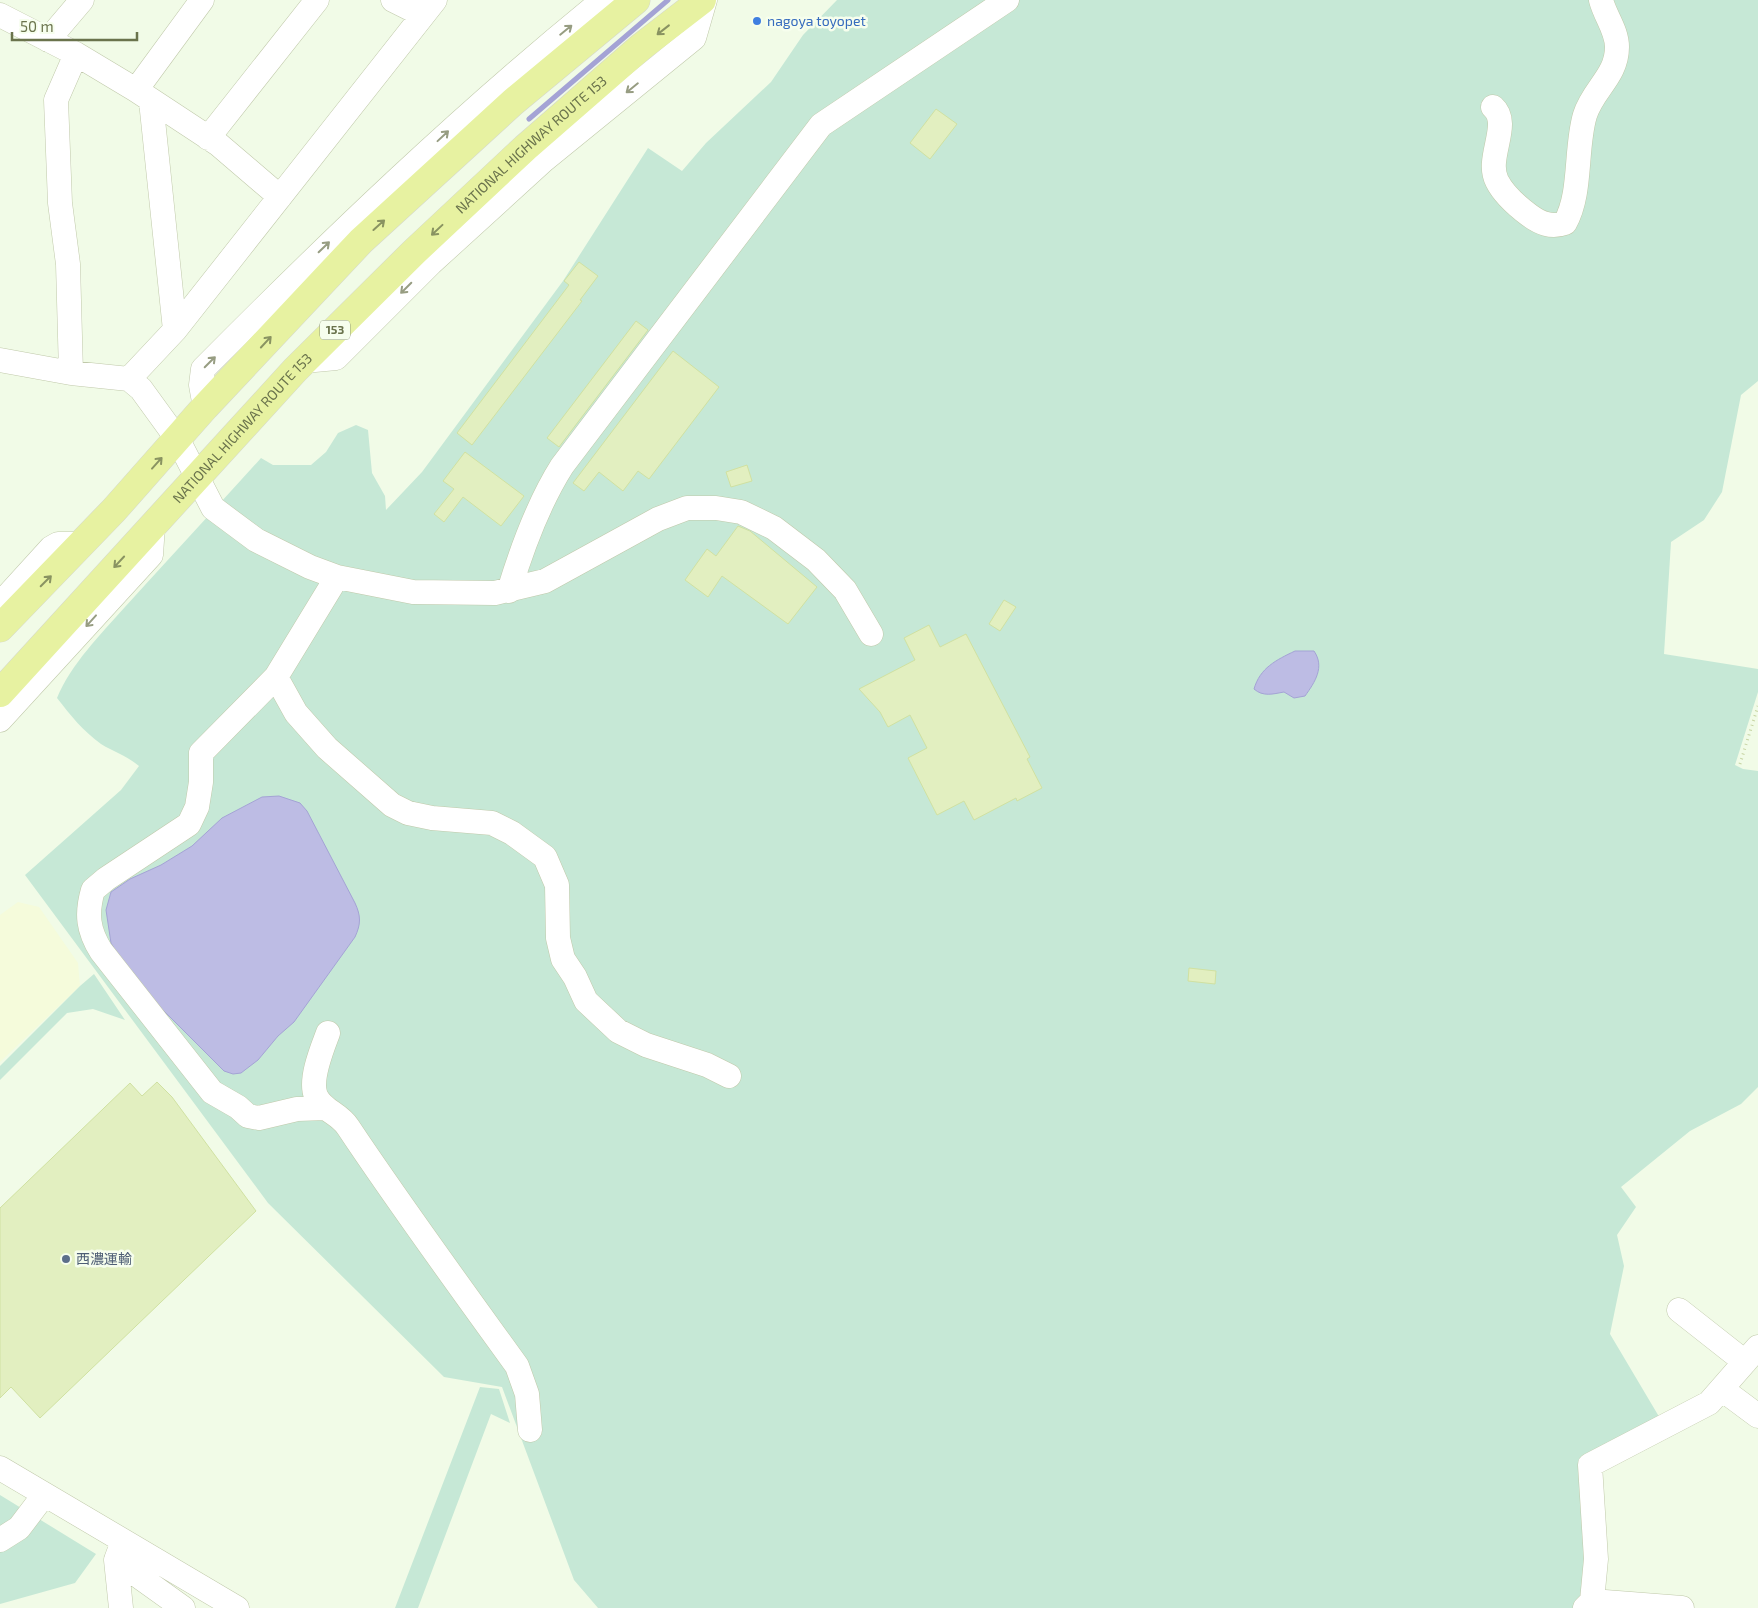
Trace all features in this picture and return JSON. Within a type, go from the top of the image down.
[{"type":"highway","points":[[0,628],[82,544],[205,408],[361,241],[513,102],[636,0]]},
{"type":"highway","name":"NATIONAL HIGHWAY ROUTE 153","points":[[0,694],[304,361],[414,252],[506,180],[641,48],[704,0]]},
{"type":"street","points":[[48,40],[82,0]]},
{"type":"street","points":[[175,330],[144,96],[202,0]]},
{"type":"street","points":[[208,138],[317,0]]},
{"type":"street","points":[[129,379],[175,330],[429,7],[393,0]]},
{"type":"street","points":[[205,408],[201,385],[203,369],[326,244],[450,128],[603,0]]},
{"type":"street","points":[[509,591],[520,554],[546,491],[562,466],[821,125],[1007,0]]},
{"type":"street","points":[[1493,107],[1498,111],[1500,123],[1493,159],[1493,171],[1502,189],[1510,200],[1537,220],[1550,225],[1565,223],[1572,207],[1579,140],[1587,110],[1609,78],[1616,54],[1616,36],[1601,0]]},
{"type":"street","points":[[0,15],[76,54],[144,96],[208,138],[280,197]]},
{"type":"street","points":[[71,373],[68,264],[60,204],[56,100],[76,54]]},
{"type":"street","points":[[0,360],[71,373],[129,379],[141,389],[178,440],[213,508],[256,540],[310,568],[337,577],[413,592],[495,594],[545,581],[658,519],[687,508],[716,508],[741,512],[774,528],[816,560],[846,590],[871,634]]},
{"type":"street","points":[[0,720],[151,555],[153,525]]},
{"type":"street","points":[[0,604],[51,548],[58,544],[82,544]]},
{"type":"street","points":[[326,1108],[297,1109],[259,1118],[248,1116],[238,1107],[212,1092],[100,951],[91,935],[88,918],[92,890],[189,824],[197,807],[201,782],[201,753],[276,677],[337,577]]},
{"type":"street","points":[[276,677],[296,713],[326,748],[392,805],[408,813],[432,818],[492,823],[524,840],[545,857],[557,885],[558,938],[563,959],[575,977],[586,1001],[618,1031],[625,1035],[707,1065],[729,1076]]},
{"type":"street","points":[[328,1033],[315,1075],[316,1095],[326,1108],[341,1116],[387,1185],[517,1366],[527,1394],[530,1430]]},
{"type":"street","points":[[1679,1310],[1752,1355],[1723,1390],[1709,1403],[1590,1465],[1596,1559],[1589,1604],[1682,1608]]},
{"type":"street","points":[[1723,1390],[1758,1416]]},
{"type":"street","points":[[0,1468],[44,1495],[119,1551],[183,1608]]},
{"type":"street","points":[[0,1540],[19,1528],[44,1495]]},
{"type":"street","points":[[119,1551],[121,1608]]},
{"type":"street","points":[[119,1551],[237,1608]]},
{"type":"path","points":[[1740,764],[1758,706]]},
{"type":"shaded area","points":[[837,0],[1758,0],[1758,381],[1741,395],[1722,492],[1704,520],[1671,542],[1664,654],[1758,669],[1758,692],[1735,765],[1743,769],[1758,771],[1758,1087],[1741,1104],[1690,1131],[1621,1187],[1636,1207],[1617,1235],[1624,1266],[1610,1334],[1661,1420],[1589,1462],[1588,1585],[1576,1606],[1572,1608],[598,1608],[574,1580],[502,1387],[444,1377],[268,1203],[25,875],[121,790],[139,766],[130,759],[101,744],[78,723],[57,698],[63,685],[78,661],[97,639],[261,458],[273,465],[311,465],[326,452],[338,433],[356,425],[368,430],[372,473],[385,496],[386,510],[422,472],[563,281],[648,148],[682,171],[706,143],[771,82],[803,35]]},
{"type":"shaded area","points":[[18,902],[39,907],[78,963],[80,986],[0,1062],[0,915]]},
{"type":"shaded area","points":[[94,974],[125,1020],[93,1009],[67,1013],[0,1080],[0,1066]]},
{"type":"shaded area","points":[[480,1387],[499,1389],[510,1423],[491,1414],[418,1608],[395,1608]]},
{"type":"shaded area","points":[[0,1495],[96,1554],[75,1583],[0,1604]]},
{"type":"water","points":[[1295,651],[1314,651],[1319,663],[1315,680],[1305,696],[1294,698],[1284,692],[1265,694],[1254,689],[1260,675],[1265,670],[1275,661]]},
{"type":"water","points":[[279,796],[300,803],[307,811],[355,903],[359,924],[355,937],[294,1022],[278,1036],[258,1060],[241,1073],[233,1074],[224,1071],[161,1008],[124,966],[111,943],[106,910],[111,892],[130,879],[161,865],[192,846],[222,818],[262,797]]},
{"type":"building","points":[[936,109],[957,124],[930,159],[910,143]]},
{"type":"building","points":[[579,262],[598,276],[580,300],[582,301],[472,445],[457,433],[569,285],[564,281]]},
{"type":"building","points":[[636,321],[648,330],[559,447],[547,438]]},
{"type":"building","points":[[673,351],[719,387],[649,479],[638,471],[623,491],[599,472],[584,491],[573,483]]},
{"type":"building","points":[[465,452],[524,496],[501,526],[463,497],[444,522],[434,514],[454,489],[443,481]]},
{"type":"building","points":[[747,465],[752,481],[731,487],[726,472]]},
{"type":"building","points":[[738,526],[750,531],[817,587],[788,624],[722,576],[708,597],[685,580],[707,549],[716,556]]},
{"type":"building","points":[[1004,600],[1016,607],[1000,631],[989,624]]},
{"type":"building","points":[[929,625],[940,647],[966,634],[1030,757],[1027,759],[1042,788],[1017,801],[1016,798],[974,820],[964,801],[937,815],[908,758],[927,748],[910,715],[888,727],[880,712],[859,689],[915,660],[904,638]]},
{"type":"building","points":[[1189,968],[1216,971],[1215,984],[1188,981]]},
{"type":"building","points":[[157,1082],[172,1097],[256,1211],[40,1418],[11,1387],[0,1398],[0,1208],[130,1083],[142,1096]]},
{"type":"waterway","points":[[529,119],[668,0]]},
{"type":"place","name":"nagoya toyopet","points":[[757,21]]},
{"type":"place","name":"西濃運輸","points":[[66,1259]]}]
